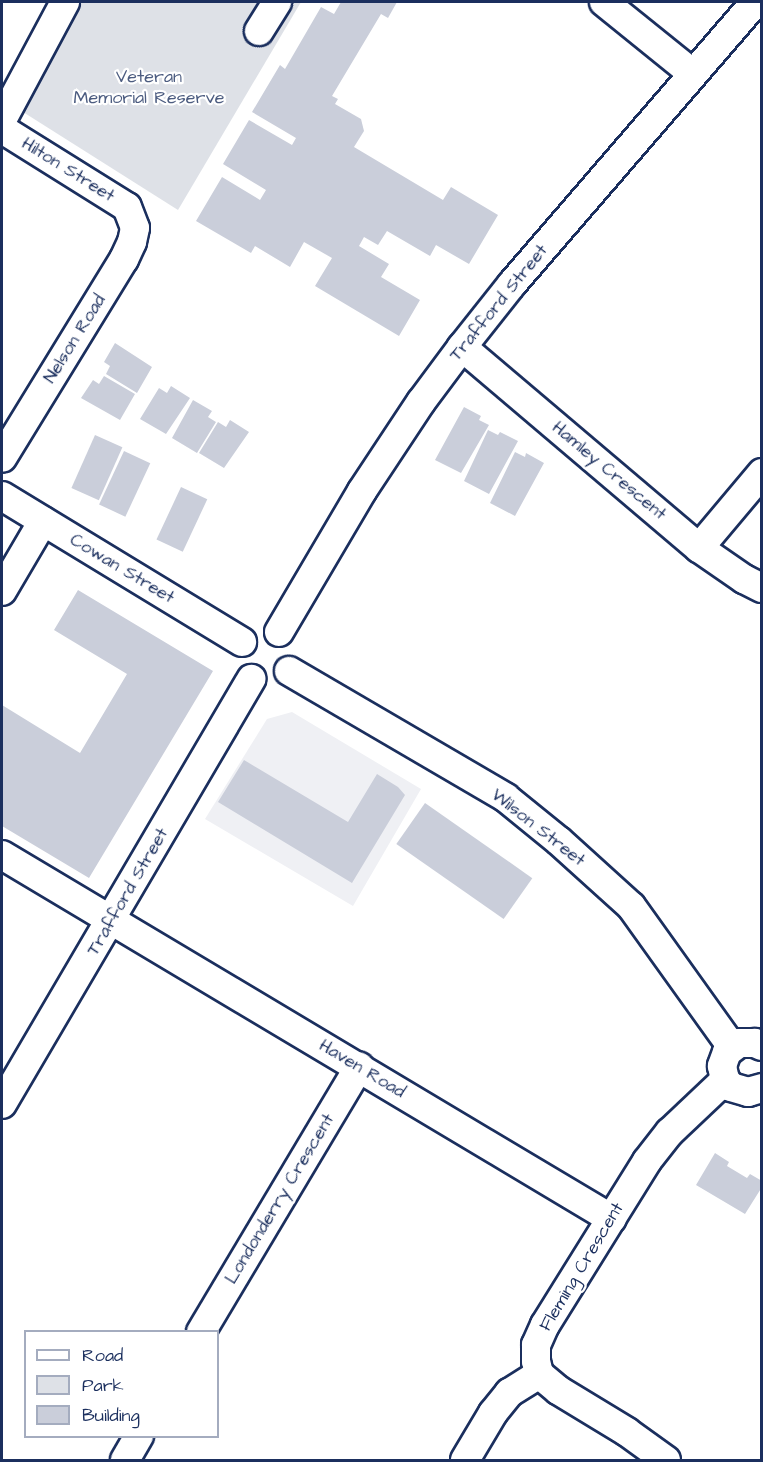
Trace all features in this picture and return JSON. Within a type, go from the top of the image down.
[{"type":"street","points":[[2,120],[65,2]]},
{"type":"street","points":[[259,31],[277,2]]},
{"type":"street","points":[[604,2],[692,74]]},
{"type":"street","name":"Trafford Street","points":[[279,632],[362,491],[421,402],[462,347],[755,2]]},
{"type":"street","name":"Hilton Street","points":[[2,129],[113,197],[127,207],[132,215]]},
{"type":"street","name":"Nelson Road","points":[[2,458],[124,259],[132,242],[135,228],[132,215]]},
{"type":"street","name":"Hamley Crescent","points":[[462,347],[699,548],[744,579],[762,588]]},
{"type":"street","points":[[699,548],[762,473]]},
{"type":"street","name":"Cowan Street","points":[[2,496],[242,642]]},
{"type":"street","points":[[2,591],[43,521]]},
{"type":"street","points":[[262,628],[279,632],[291,645],[294,654],[289,671],[276,682],[259,683],[251,679],[240,667],[238,658],[242,642],[254,631],[262,628]]},
{"type":"street","name":"Wilson Street","points":[[289,671],[506,798],[560,841],[631,906],[732,1047]]},
{"type":"street","name":"Trafford Street","points":[[2,1104],[251,679]]},
{"type":"street","name":"Haven Road","points":[[2,855],[612,1219]]},
{"type":"street","points":[[762,1046],[747,1042],[732,1047],[727,1052],[722,1066],[726,1080],[739,1091],[748,1092],[762,1088]]},
{"type":"street","name":"Londonderry Crescent","points":[[202,1330],[359,1067]]},
{"type":"street","name":"Fleming Crescent","points":[[539,1374],[536,1361],[537,1345],[545,1325],[647,1161],[670,1132],[726,1080]]},
{"type":"street","points":[[465,1461],[493,1413],[509,1393],[539,1374],[558,1389],[627,1432],[666,1461]]},
{"type":"street","points":[[125,1461],[138,1438]]},
{"type":"shaded area","points":[[292,712],[421,789],[353,906],[205,819],[267,719]]},
{"type":"green space","name":"Veteran Memorial Reserve","points":[[79,2],[301,2],[178,210],[23,112]]},
{"type":"building","points":[[341,2],[397,2],[388,18],[381,14],[332,96],[338,99],[335,104],[361,119],[364,131],[354,147],[443,200],[451,187],[498,215],[469,264],[436,245],[430,256],[387,231],[378,245],[364,237],[359,246],[389,264],[381,277],[420,300],[399,336],[315,286],[332,258],[304,242],[290,267],[255,246],[251,253],[196,221],[222,177],[260,200],[266,190],[223,164],[249,120],[292,145],[296,138],[252,112],[280,65],[285,69],[321,7],[334,14]]},
{"type":"building","points":[[115,343],[152,367],[137,393],[106,374],[110,366],[104,362]]},
{"type":"building","points":[[104,376],[135,394],[120,420],[81,398],[93,380],[99,384]]},
{"type":"building","points":[[171,386],[190,398],[166,434],[140,419],[159,388],[167,393]]},
{"type":"building","points":[[193,400],[212,411],[208,417],[216,422],[197,453],[172,438]]},
{"type":"building","points":[[464,407],[481,416],[479,420],[489,425],[461,473],[435,460]]},
{"type":"building","points":[[230,420],[249,432],[224,468],[199,453],[218,422],[226,427]]},
{"type":"building","points":[[488,430],[498,435],[500,432],[518,441],[489,494],[464,481]]},
{"type":"building","points":[[95,435],[122,447],[99,500],[71,488]]},
{"type":"building","points":[[124,451],[150,463],[125,517],[99,504]]},
{"type":"building","points":[[515,452],[525,457],[526,453],[544,463],[515,516],[490,503]]},
{"type":"building","points":[[181,487],[207,499],[183,552],[156,540]]},
{"type":"building","points":[[78,590],[213,671],[89,878],[2,826],[2,705],[80,753],[127,674],[54,630]]},
{"type":"building","points":[[244,760],[348,822],[377,774],[398,787],[405,795],[352,883],[218,802]]},
{"type":"building","points":[[425,803],[532,878],[504,919],[396,844]]},
{"type":"building","points":[[715,1153],[729,1162],[727,1166],[747,1178],[750,1174],[762,1181],[762,1187],[745,1214],[696,1185]]}]
